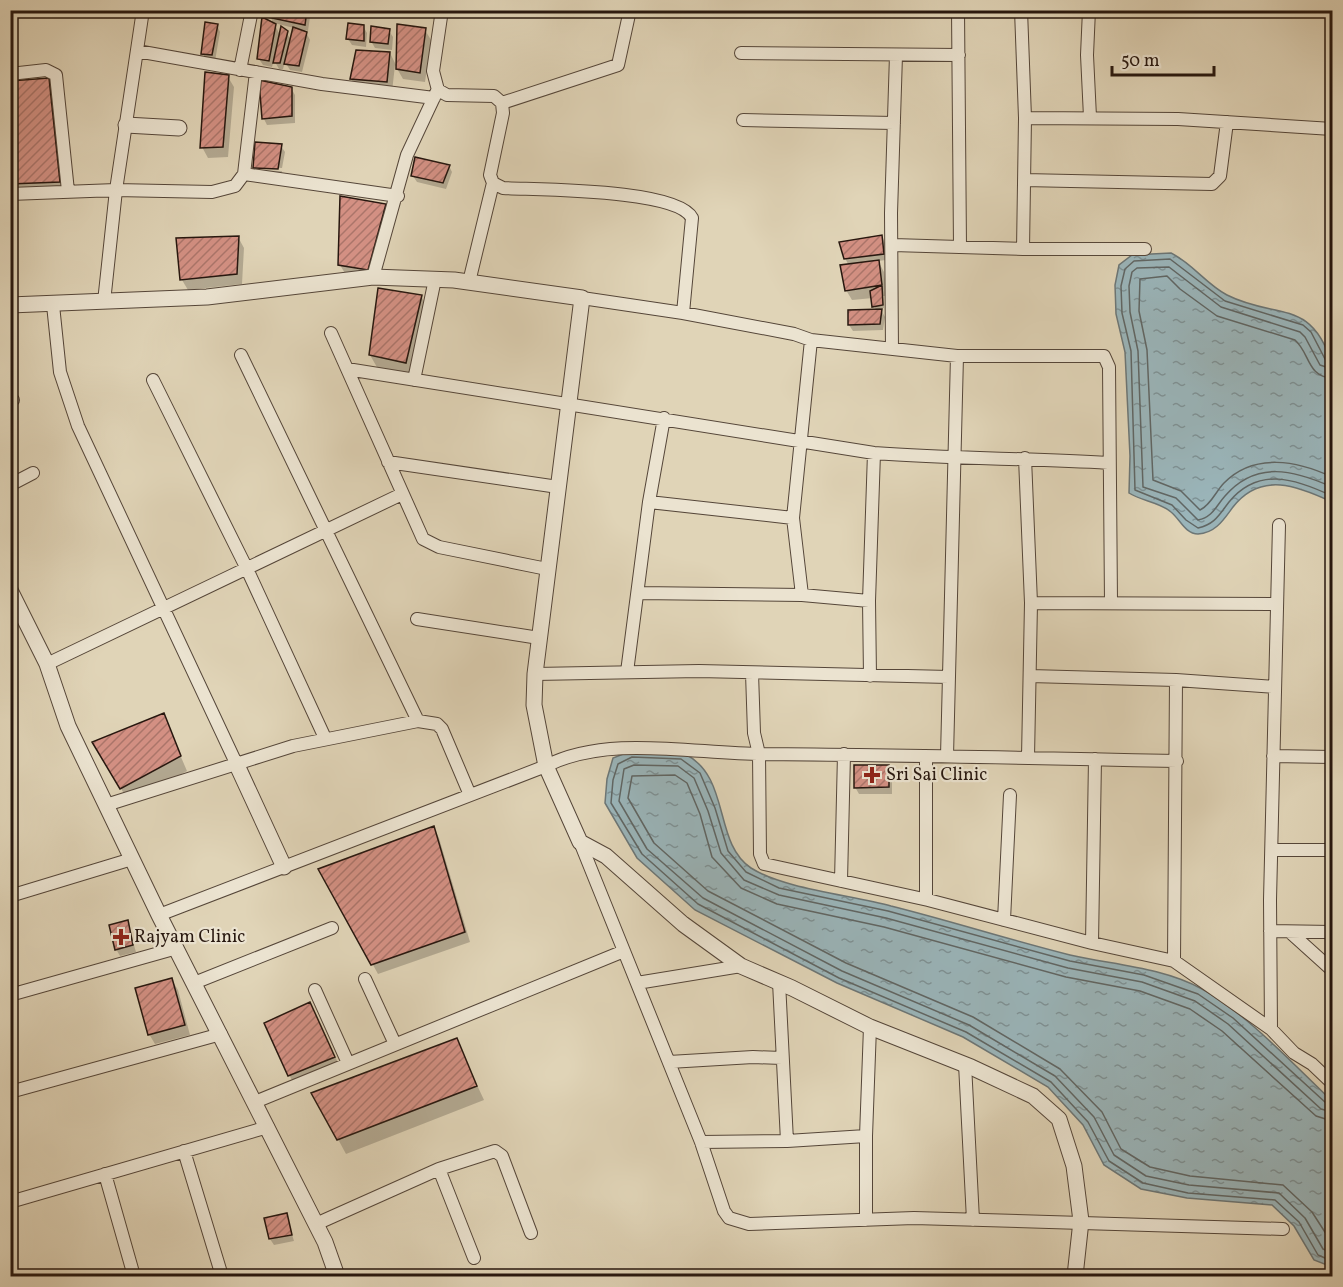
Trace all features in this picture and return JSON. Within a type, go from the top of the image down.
[{"type":"street","points":[[104,302],[116,190],[143,10]]},
{"type":"street","points":[[240,70],[252,10]]},
{"type":"street","points":[[373,277],[398,196],[407,155],[436,94],[433,71],[442,10]]},
{"type":"street","points":[[502,103],[618,65],[630,10]]},
{"type":"street","points":[[958,10],[960,247]]},
{"type":"street","points":[[1021,10],[1025,118],[1023,249]]},
{"type":"street","points":[[1089,10],[1090,117]]},
{"type":"street","points":[[137,51],[322,84],[447,95],[494,96],[502,103],[503,114],[490,176],[493,183],[469,282]]},
{"type":"street","points":[[741,53],[959,55]]},
{"type":"street","points":[[892,350],[891,213],[896,55]]},
{"type":"street","points":[[10,74],[46,70],[56,75],[68,191]]},
{"type":"street","points":[[10,194],[116,190],[212,192],[235,186],[244,174],[256,72]]},
{"type":"street","points":[[1025,118],[1090,117],[1332,129]]},
{"type":"street","points":[[743,120],[894,123]]},
{"type":"street","points":[[1024,180],[1212,184],[1220,176],[1227,122]]},
{"type":"street","points":[[126,125],[179,128]]},
{"type":"street","points":[[244,174],[398,196]]},
{"type":"street","points":[[493,183],[503,188],[657,199],[685,210],[692,219],[683,313]]},
{"type":"street","points":[[893,245],[1023,249],[1145,249]]},
{"type":"street","points":[[10,305],[53,305],[276,291],[373,277],[435,279],[683,313],[794,334],[811,340],[892,350],[957,356],[1104,356],[1109,368],[1108,464],[1111,602]]},
{"type":"street","points":[[414,380],[435,279]]},
{"type":"street","points":[[582,298],[539,638],[534,705],[546,766],[580,842],[701,1142],[724,1211],[729,1218],[749,1224],[866,1220],[1081,1221],[1283,1229]]},
{"type":"street","points":[[53,305],[60,372],[78,426],[284,867]]},
{"type":"street","points":[[331,333],[419,534],[427,543],[439,548],[548,569]]},
{"type":"street","points":[[802,595],[793,518],[811,340]]},
{"type":"street","points":[[241,355],[418,721]]},
{"type":"street","points":[[947,756],[957,356]]},
{"type":"street","points":[[347,369],[874,453],[954,459],[1025,458],[1108,464]]},
{"type":"street","points":[[153,380],[247,569],[325,738]]},
{"type":"street","points":[[627,672],[649,502],[663,418]]},
{"type":"street","points":[[870,676],[868,601],[874,453]]},
{"type":"street","points":[[1025,458],[1031,603],[1028,757]]},
{"type":"street","points":[[388,462],[558,487]]},
{"type":"street","points":[[10,485],[33,473]]},
{"type":"street","points":[[47,664],[327,532],[402,494]]},
{"type":"street","points":[[649,502],[793,518]]},
{"type":"street","points":[[1271,1029],[1270,931],[1278,525]]},
{"type":"street","points":[[10,590],[47,664],[68,726],[159,915],[316,1224],[337,1276]]},
{"type":"street","points":[[638,593],[802,595],[868,601]]},
{"type":"street","points":[[1031,603],[1277,604]]},
{"type":"street","points":[[417,619],[539,638]]},
{"type":"street","points":[[535,674],[627,672],[949,677]]},
{"type":"street","points":[[752,673],[754,733],[759,754],[762,862],[775,868],[926,899],[1092,943],[1174,961],[1271,1029],[1294,1053],[1312,1064],[1332,1083]]},
{"type":"street","points":[[1030,676],[1176,680],[1275,687]]},
{"type":"street","points":[[1174,961],[1176,680]]},
{"type":"street","points":[[106,805],[236,763],[325,738],[418,721],[437,723],[442,729],[470,795]]},
{"type":"street","points":[[159,915],[546,766],[568,755],[602,749],[759,754],[1177,760]]},
{"type":"street","points":[[841,881],[844,754]]},
{"type":"street","points":[[926,756],[926,899]]},
{"type":"street","points":[[1273,756],[1332,757]]},
{"type":"street","points":[[1092,943],[1095,759]]},
{"type":"street","points":[[1004,920],[1010,795]]},
{"type":"street","points":[[580,842],[606,856],[683,924],[741,966],[780,982],[870,1027],[965,1064],[1033,1096],[1059,1119],[1074,1166],[1081,1221],[1075,1276]]},
{"type":"street","points":[[1272,850],[1332,850]]},
{"type":"street","points":[[12,891],[132,860]]},
{"type":"street","points":[[194,983],[332,928]]},
{"type":"street","points":[[1270,931],[1332,932]]},
{"type":"street","points":[[1291,933],[1332,970]]},
{"type":"street","points":[[10,995],[177,948]]},
{"type":"street","points":[[255,1102],[624,951]]},
{"type":"street","points":[[637,983],[741,966]]},
{"type":"street","points":[[365,979],[395,1044]]},
{"type":"street","points":[[780,982],[787,1141]]},
{"type":"street","points":[[315,990],[348,1064]]},
{"type":"street","points":[[866,1220],[870,1027]]},
{"type":"street","points":[[10,1092],[221,1034]]},
{"type":"street","points":[[669,1062],[753,1057],[782,1058]]},
{"type":"street","points":[[965,1064],[973,1220]]},
{"type":"street","points":[[10,1202],[268,1127]]},
{"type":"street","points":[[701,1142],[787,1141],[866,1136]]},
{"type":"street","points":[[316,1224],[439,1169],[490,1150],[500,1152],[531,1233]]},
{"type":"street","points":[[184,1151],[222,1276]]},
{"type":"street","points":[[439,1169],[474,1258]]},
{"type":"street","points":[[105,1174],[134,1276]]},
{"type":"water","points":[[1171,253],[1186,262],[1227,295],[1290,314],[1314,328],[1332,364],[1332,502],[1293,487],[1268,485],[1244,496],[1215,528],[1198,534],[1186,529],[1167,509],[1129,493],[1130,456],[1125,352],[1116,314],[1115,285],[1119,265],[1132,255]]},
{"type":"water","points":[[631,751],[680,752],[699,764],[716,794],[731,843],[739,857],[751,868],[765,875],[799,886],[875,902],[1070,955],[1154,971],[1202,989],[1235,1011],[1269,1040],[1332,1101],[1332,1267],[1314,1260],[1294,1226],[1272,1205],[1187,1198],[1141,1189],[1104,1165],[1083,1125],[1048,1087],[963,1037],[837,983],[695,910],[637,858],[605,803],[607,779],[613,758]]},
{"type":"building","points":[[267,10],[307,10],[305,25],[267,17]]},
{"type":"building","points":[[262,17],[276,24],[269,61],[257,59]]},
{"type":"building","points":[[205,22],[218,24],[212,55],[201,54]]},
{"type":"building","points":[[348,23],[364,25],[364,41],[346,39]]},
{"type":"building","points":[[397,24],[426,28],[420,73],[396,69]]},
{"type":"building","points":[[281,26],[288,31],[280,63],[273,63]]},
{"type":"building","points":[[371,26],[390,29],[388,44],[370,42]]},
{"type":"building","points":[[293,27],[307,32],[299,66],[284,64]]},
{"type":"building","points":[[356,50],[390,52],[387,82],[350,79]]},
{"type":"building","points":[[205,72],[229,75],[223,147],[200,148]]},
{"type":"building","points":[[49,78],[60,182],[10,184],[10,81]]},
{"type":"building","points":[[259,80],[292,87],[292,116],[262,119]]},
{"type":"building","points":[[255,142],[282,144],[278,169],[253,168]]},
{"type":"building","points":[[415,157],[450,165],[443,183],[411,176]]},
{"type":"building","points":[[340,196],[386,204],[368,270],[338,265]]},
{"type":"building","points":[[882,235],[884,254],[844,259],[839,242]]},
{"type":"building","points":[[239,236],[237,274],[180,280],[176,238]]},
{"type":"building","points":[[879,260],[882,285],[845,291],[840,265]]},
{"type":"building","points":[[882,285],[883,305],[872,307],[870,291]]},
{"type":"building","points":[[378,288],[422,295],[406,363],[369,355]]},
{"type":"building","points":[[882,309],[880,324],[848,325],[848,310]]},
{"type":"building","points":[[164,713],[181,756],[120,789],[92,742]]},
{"type":"building","points":[[854,765],[889,765],[889,787],[854,788]]},
{"type":"building","points":[[434,826],[465,932],[371,965],[318,869]]},
{"type":"building","points":[[128,920],[133,945],[115,950],[109,925]]},
{"type":"building","points":[[172,978],[185,1025],[148,1035],[135,988]]},
{"type":"building","points":[[310,1002],[335,1057],[288,1076],[264,1023]]},
{"type":"building","points":[[457,1038],[477,1086],[337,1140],[311,1093]]},
{"type":"building","points":[[287,1213],[292,1235],[269,1239],[264,1218]]},
{"type":"place","name":"Sri Sai Clinic","points":[[872,775]]},
{"type":"place","name":"Rajyam Clinic","points":[[121,937]]}]
